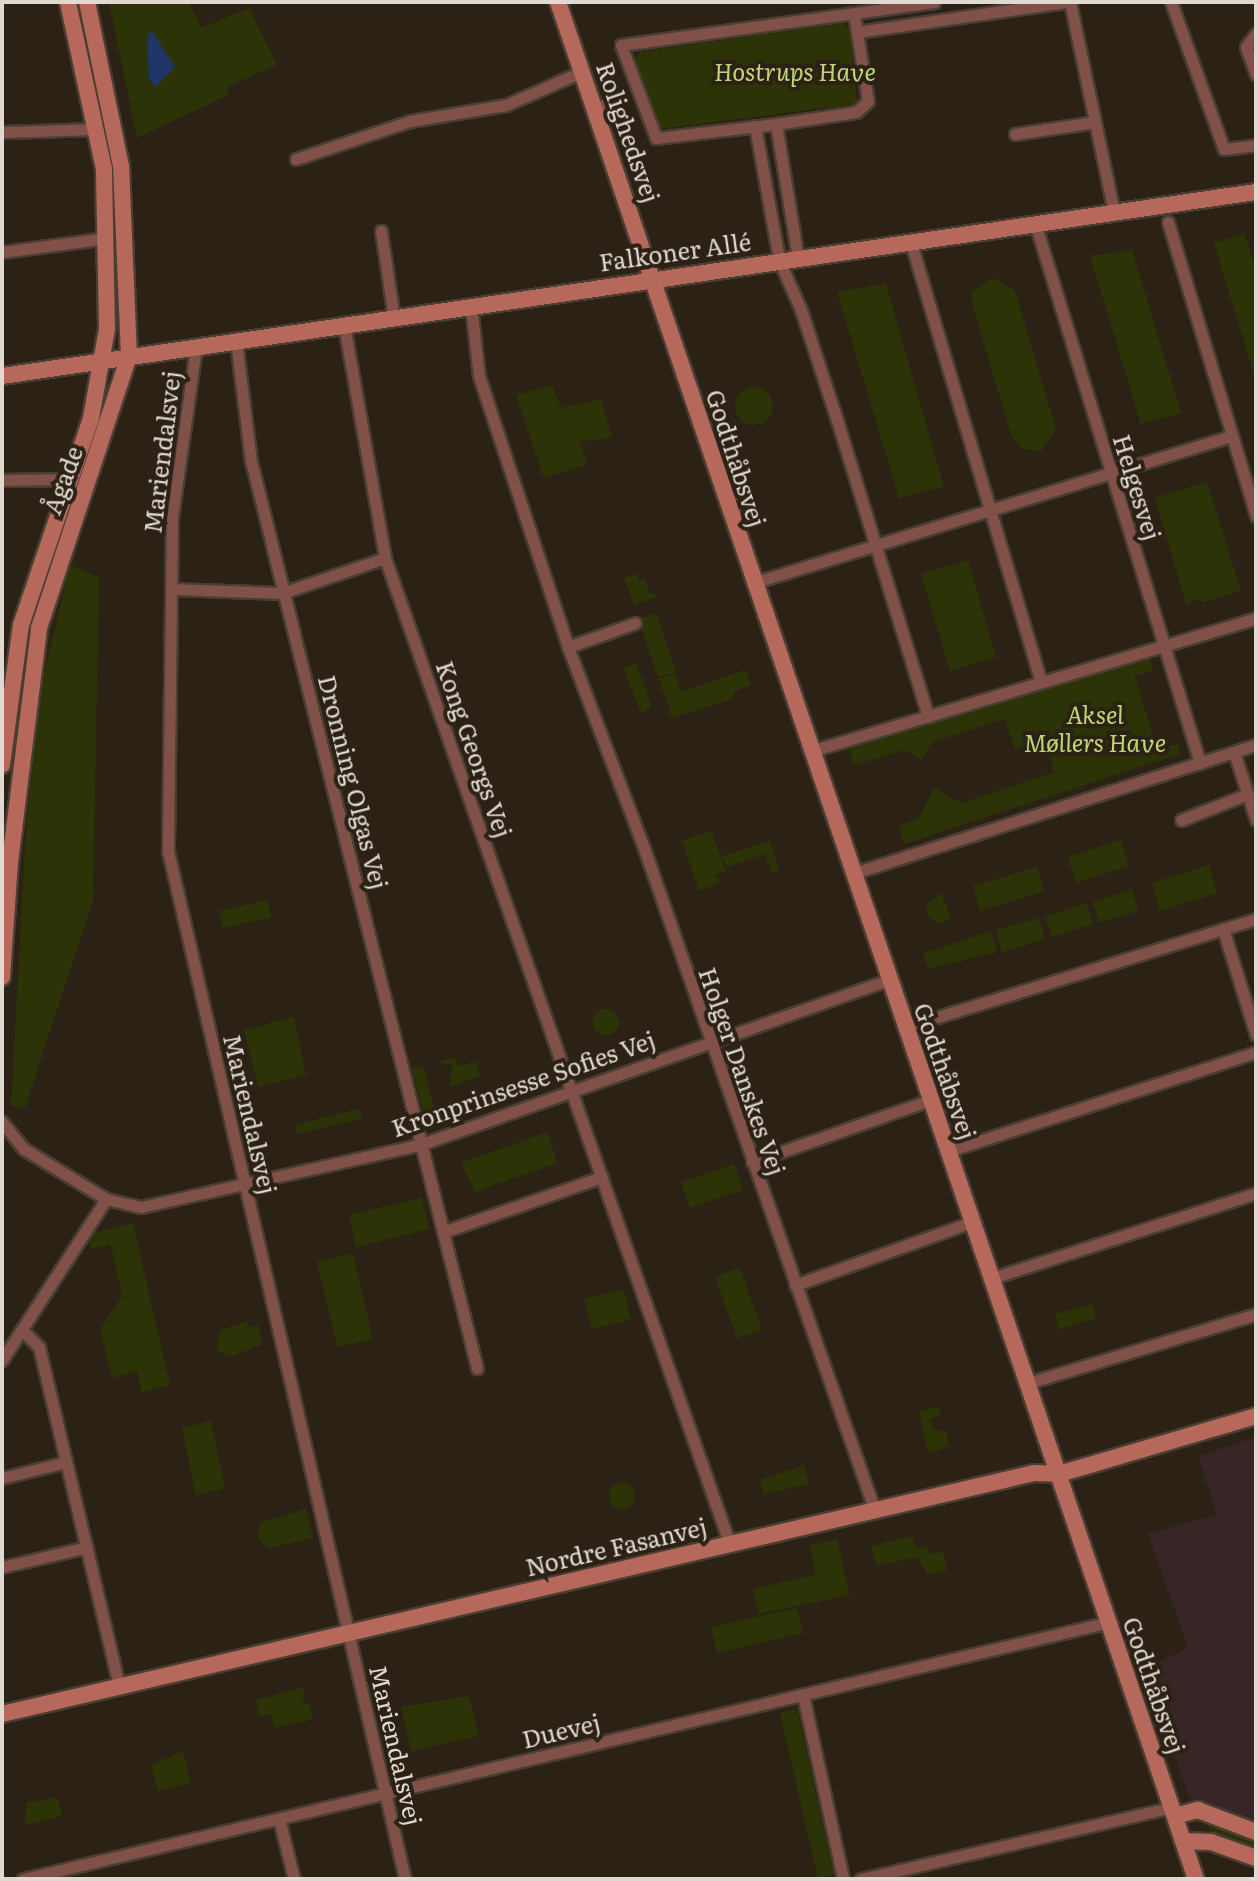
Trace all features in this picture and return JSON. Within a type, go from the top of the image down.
[{"type":"street","name":"Ågade","points":[[2,765],[21,625],[70,479],[102,361],[107,238],[97,129],[68,2]]},
{"type":"street","name":"Ågade","points":[[2,977],[10,862],[39,628],[129,356],[121,166],[87,2]]},
{"type":"street","name":"Rolighedsvej","points":[[558,2],[583,71],[601,106],[655,278]]},
{"type":"street","points":[[854,14],[868,101],[856,112],[658,139],[632,95],[621,45],[934,2]]},
{"type":"street","points":[[857,32],[1067,2],[1114,212]]},
{"type":"street","points":[[1171,2],[1224,149],[1256,145]]},
{"type":"street","points":[[1256,34],[1246,47],[1256,74]]},
{"type":"street","points":[[296,159],[410,121],[506,105],[583,71]]},
{"type":"street","points":[[1015,134],[1095,122]]},
{"type":"street","points":[[776,124],[798,258]]},
{"type":"street","points":[[755,126],[779,260],[801,310],[928,716]]},
{"type":"street","points":[[2,132],[97,129]]},
{"type":"street","name":"Falkoner Allé","points":[[2,376],[1256,192]]},
{"type":"street","points":[[1168,222],[1256,516]]},
{"type":"street","name":"Helgesvej","points":[[1035,223],[1200,763]]},
{"type":"street","points":[[381,231],[394,318]]},
{"type":"street","points":[[2,252],[107,238]]},
{"type":"street","points":[[911,243],[1041,681]]},
{"type":"street","name":"Godthåbsvej","points":[[655,278],[753,583],[1196,1879]]},
{"type":"street","name":"Holger Danskes Vej","points":[[471,306],[479,376],[568,647],[875,1511]]},
{"type":"street","name":"Kong Georgs Vej","points":[[344,325],[385,558],[730,1545]]},
{"type":"street","name":"Dronning Olgas Vej","points":[[236,341],[251,461],[477,1368]]},
{"type":"street","name":"Mariendalsvej","points":[[196,347],[175,481],[168,851],[405,1879]]},
{"type":"street","points":[[753,583],[1230,436]]},
{"type":"street","points":[[2,480],[70,479]]},
{"type":"street","points":[[172,589],[282,593],[385,558]]},
{"type":"street","points":[[811,751],[1256,618]]},
{"type":"street","points":[[568,647],[635,623]]},
{"type":"street","points":[[854,873],[1256,745]]},
{"type":"street","points":[[1234,752],[1256,820]]},
{"type":"street","points":[[1181,820],[1248,794]]},
{"type":"street","points":[[905,1027],[1256,919]]},
{"type":"street","points":[[1223,929],[1256,1035]]},
{"type":"street","name":"Kronprinsesse Sofies Vej","points":[[2,1122],[24,1149],[106,1199],[141,1207],[422,1144],[889,980]]},
{"type":"street","points":[[948,1151],[1256,1052]]},
{"type":"street","points":[[752,1162],[930,1100]]},
{"type":"street","points":[[443,1232],[602,1177]]},
{"type":"street","points":[[992,1278],[1256,1193]]},
{"type":"street","points":[[2,1360],[106,1199]]},
{"type":"street","points":[[795,1285],[972,1222]]},
{"type":"street","points":[[1028,1383],[1256,1314]]},
{"type":"street","points":[[22,1330],[39,1347],[119,1685]]},
{"type":"street","name":"Nordre Fasanvej","points":[[2,1714],[1035,1473],[1059,1474],[1251,1420]]},
{"type":"street","points":[[2,1478],[66,1462]]},
{"type":"street","points":[[2,1567],[87,1547]]},
{"type":"street","name":"Duevej","points":[[23,1879],[1109,1622]]},
{"type":"street","points":[[803,1695],[843,1879]]},
{"type":"street","points":[[861,1879],[1174,1811],[1198,1810],[1256,1832]]},
{"type":"street","points":[[279,1819],[294,1879]]},
{"type":"street","points":[[1183,1841],[1211,1842],[1256,1858]]},
{"type":"shaded area","points":[[1256,1437],[1256,1825],[1190,1798],[1142,1669],[1188,1648],[1148,1534],[1217,1514],[1198,1456]]},
{"type":"green space","points":[[109,2],[189,2],[201,28],[249,8],[277,65],[227,87],[230,94],[137,138]]},
{"type":"green space","name":"Hostrups Have","points":[[841,23],[850,29],[857,104],[659,129],[634,61],[640,52]]},
{"type":"green space","points":[[1244,233],[1256,268],[1256,381],[1214,243]]},
{"type":"green space","points":[[1132,250],[1181,413],[1141,424],[1090,256]]},
{"type":"green space","points":[[994,278],[1015,291],[1056,429],[1041,451],[1023,449],[1012,438],[973,307],[971,292]]},
{"type":"green space","points":[[886,284],[944,487],[899,498],[837,292]]},
{"type":"green space","points":[[552,385],[561,408],[601,399],[612,437],[580,442],[587,464],[544,478],[516,395]]},
{"type":"green space","points":[[754,387],[767,393],[773,406],[767,419],[754,425],[741,419],[735,406],[741,393]]},
{"type":"green space","points":[[1207,482],[1241,591],[1204,602],[1195,599],[1187,607],[1155,498]]},
{"type":"green space","points":[[968,560],[996,657],[950,671],[921,574]]},
{"type":"green space","points":[[70,565],[99,577],[93,900],[25,1108],[11,1106],[26,829],[40,691]]},
{"type":"green space","points":[[637,574],[639,582],[645,580],[650,594],[660,596],[634,605],[624,578]]},
{"type":"green space","points":[[656,613],[676,672],[658,677],[638,619]]},
{"type":"green space","name":"Aksel Møllers Have","points":[[1150,658],[1153,670],[1135,676],[1157,750],[1178,744],[1180,754],[904,844],[898,826],[919,818],[934,788],[961,803],[1054,772],[1045,740],[1015,749],[1005,719],[932,742],[922,760],[904,750],[854,765],[849,749]]},
{"type":"green space","points":[[636,663],[652,707],[641,713],[623,668]]},
{"type":"green space","points":[[746,670],[751,685],[733,692],[734,698],[672,718],[659,679],[675,673],[681,692]]},
{"type":"green space","points":[[711,831],[726,871],[716,875],[719,883],[699,891],[682,841]]},
{"type":"green space","points":[[1121,840],[1129,866],[1076,883],[1068,857]]},
{"type":"green space","points":[[770,841],[779,871],[772,874],[765,854],[726,867],[722,856]]},
{"type":"green space","points":[[1209,865],[1217,893],[1160,911],[1152,883]]},
{"type":"green space","points":[[1037,867],[1044,891],[980,911],[973,886]]},
{"type":"green space","points":[[1132,889],[1138,911],[1099,923],[1093,902]]},
{"type":"green space","points":[[942,893],[951,920],[938,923],[928,917],[926,905]]},
{"type":"green space","points":[[267,900],[271,917],[223,928],[219,911]]},
{"type":"green space","points":[[1086,903],[1093,924],[1052,937],[1046,916]]},
{"type":"green space","points":[[1039,918],[1045,939],[1002,952],[996,930]]},
{"type":"green space","points":[[991,931],[997,952],[928,969],[923,953]]},
{"type":"green space","points":[[606,1009],[615,1013],[619,1022],[615,1031],[606,1035],[597,1031],[593,1022],[597,1013]]},
{"type":"green space","points":[[294,1017],[306,1075],[258,1087],[244,1030]]},
{"type":"green space","points":[[455,1057],[458,1066],[476,1062],[480,1076],[450,1087],[452,1065],[436,1062]]},
{"type":"green space","points":[[423,1066],[433,1104],[443,1109],[456,1106],[459,1114],[427,1127],[412,1069]]},
{"type":"green space","points":[[553,1074],[557,1081],[477,1110],[476,1105]]},
{"type":"green space","points":[[359,1109],[362,1119],[297,1134],[295,1125]]},
{"type":"green space","points":[[548,1132],[557,1163],[475,1192],[461,1163]]},
{"type":"green space","points":[[734,1164],[743,1190],[690,1208],[681,1182]]},
{"type":"green space","points":[[422,1198],[429,1229],[356,1247],[349,1215]]},
{"type":"green space","points":[[133,1223],[170,1385],[142,1392],[137,1371],[112,1378],[100,1329],[122,1296],[111,1245],[91,1249],[90,1242],[96,1232]]},
{"type":"green space","points":[[353,1253],[373,1339],[337,1347],[317,1262]]},
{"type":"green space","points":[[740,1268],[762,1330],[737,1338],[715,1277]]},
{"type":"green space","points":[[624,1289],[631,1320],[592,1329],[584,1299]]},
{"type":"green space","points":[[1092,1304],[1096,1318],[1059,1330],[1055,1314]]},
{"type":"green space","points":[[248,1321],[249,1327],[258,1325],[263,1344],[229,1357],[217,1350],[219,1331]]},
{"type":"green space","points":[[937,1406],[941,1415],[930,1419],[934,1429],[946,1432],[950,1446],[928,1453],[919,1412]]},
{"type":"green space","points":[[211,1421],[225,1488],[196,1495],[182,1428]]},
{"type":"green space","points":[[804,1465],[809,1484],[764,1494],[760,1480]]},
{"type":"green space","points":[[622,1483],[631,1487],[635,1496],[631,1505],[622,1509],[613,1505],[609,1496],[613,1487]]},
{"type":"green space","points":[[306,1509],[313,1538],[269,1548],[258,1540],[259,1523]]},
{"type":"green space","points":[[912,1536],[916,1549],[927,1546],[929,1554],[943,1551],[947,1570],[928,1575],[917,1557],[876,1566],[871,1546]]},
{"type":"green space","points":[[837,1540],[850,1595],[759,1614],[753,1589],[816,1575],[810,1545]]},
{"type":"green space","points":[[797,1608],[803,1633],[717,1653],[711,1627]]},
{"type":"green space","points":[[305,1687],[303,1704],[309,1703],[313,1719],[275,1728],[270,1714],[259,1716],[256,1700]]},
{"type":"green space","points":[[469,1696],[479,1736],[411,1751],[401,1707]]},
{"type":"green space","points":[[797,1709],[834,1874],[818,1879],[780,1713]]},
{"type":"green space","points":[[183,1751],[191,1783],[158,1791],[151,1765]]},
{"type":"green space","points":[[57,1797],[62,1816],[25,1825],[26,1803]]},
{"type":"green space","points":[[1206,1819],[1256,1840],[1256,1852],[1211,1834]]},
{"type":"water","points":[[152,31],[175,67],[155,87],[149,79],[147,36]]},
{"type":"tunnel","points":[[607,104],[627,96]]}]
